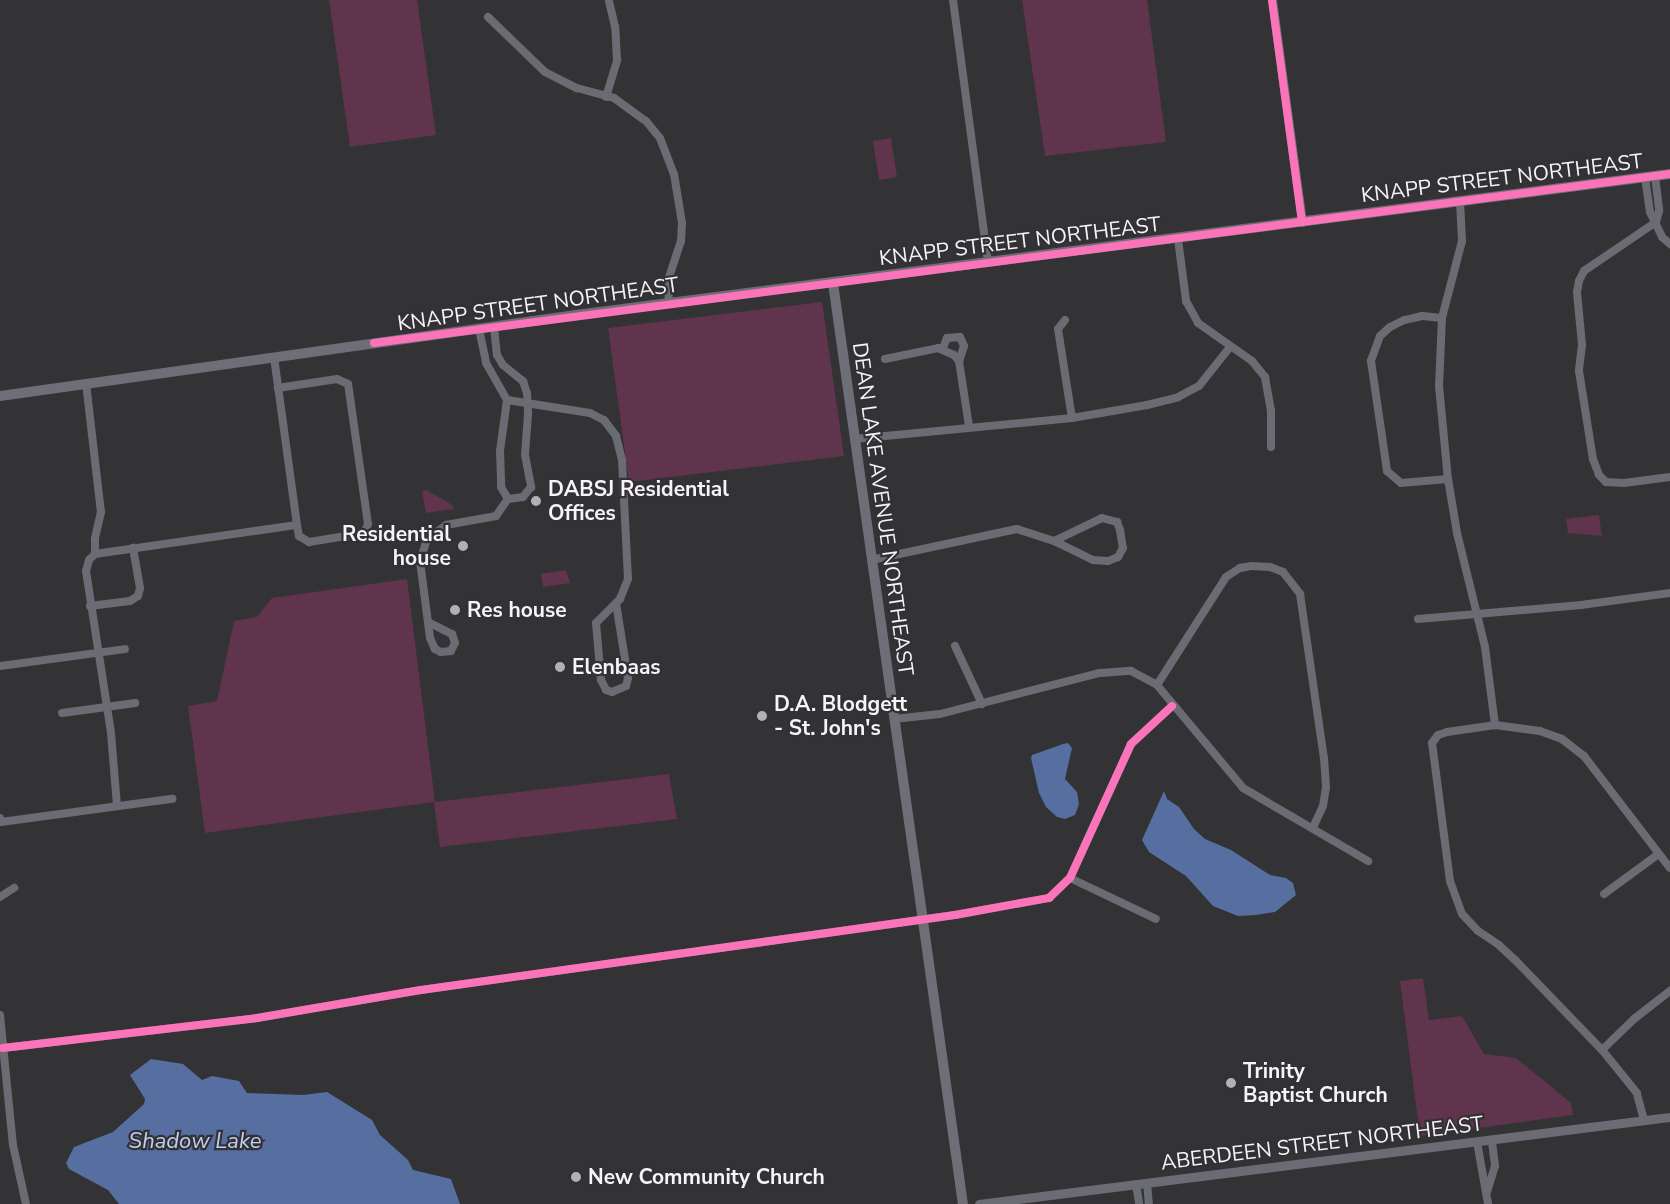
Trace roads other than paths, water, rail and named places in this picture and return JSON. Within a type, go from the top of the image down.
[{"type":"main road","name":"KNAPP STREET NORTHEAST","points":[[0,396],[494,327],[1670,174]]},
{"type":"main road","name":"DEAN LAKE AVENUE NORTHEAST","points":[[833,284],[963,1204]]},
{"type":"street","points":[[606,97],[617,60],[609,0]]},
{"type":"street","points":[[953,0],[988,263]]},
{"type":"street","points":[[1272,0],[1302,222]]},
{"type":"street","points":[[488,17],[545,72],[577,88],[614,98],[646,122],[660,138],[674,174],[682,223],[681,241],[668,280],[669,304]]},
{"type":"street","points":[[1650,177],[1650,212],[1662,237],[1670,244]]},
{"type":"street","points":[[1460,202],[1461,241],[1459,257],[1442,318],[1439,386],[1448,479],[1457,533],[1485,647],[1495,724]]},
{"type":"street","points":[[1656,222],[1584,271],[1578,281],[1582,345],[1579,371],[1583,408],[1594,465],[1606,482],[1624,483],[1670,477]]},
{"type":"street","points":[[1178,238],[1186,301],[1198,323],[1252,361],[1265,377],[1270,402],[1272,447]]},
{"type":"street","points":[[1442,318],[1422,316],[1404,320],[1390,327],[1380,336],[1371,362],[1387,471],[1401,483],[1448,479]]},
{"type":"street","points":[[1065,320],[1058,329],[1072,418]]},
{"type":"street","points":[[430,623],[422,592],[420,561],[427,539],[446,525],[496,516],[508,499],[523,497],[531,487],[525,455],[528,414],[525,384],[502,365],[497,355],[494,327]]},
{"type":"street","points":[[479,329],[486,363],[507,399],[500,451],[501,487],[508,499]]},
{"type":"street","points":[[943,348],[947,338],[960,337],[964,346],[959,361],[969,426]]},
{"type":"street","points":[[854,438],[1072,418],[1147,405],[1190,392],[1210,375],[1230,347]]},
{"type":"street","points":[[885,358],[943,348],[959,361]]},
{"type":"street","points":[[274,357],[278,388],[297,525],[299,536],[309,542],[360,535],[368,526],[348,384],[337,379],[278,388]]},
{"type":"street","points":[[86,383],[101,512],[94,539],[95,554],[86,568],[105,707],[111,733],[117,806]]},
{"type":"street","points":[[507,399],[590,413],[604,420],[616,436],[622,460],[628,579],[616,603],[596,623],[601,680],[606,690],[612,692],[626,686],[628,668],[616,603]]},
{"type":"street","points":[[871,560],[1017,529],[1054,541],[1093,560],[1108,561],[1118,557],[1123,548],[1117,522],[1102,518],[1054,541]]},
{"type":"street","points":[[95,554],[297,525]]},
{"type":"street","points":[[90,606],[130,601],[138,596],[140,588],[133,548]]},
{"type":"street","points":[[1157,685],[1216,589],[1226,577],[1240,568],[1251,566],[1270,567],[1283,572],[1300,594],[1326,787],[1323,806],[1313,827]]},
{"type":"street","points":[[1418,619],[1476,612],[1581,605],[1670,593]]},
{"type":"street","points":[[955,646],[982,704]]},
{"type":"street","points":[[0,666],[125,649]]},
{"type":"street","points":[[894,719],[940,714],[1100,672],[1131,671],[1157,685],[1172,706],[1243,788],[1368,861]]},
{"type":"street","points":[[62,713],[135,703]]},
{"type":"street","points":[[3,1048],[257,1018],[421,990],[922,919],[1049,898],[1070,878],[1131,744],[1172,706]]},
{"type":"street","points":[[1644,1120],[1637,1093],[1602,1050],[1515,960],[1478,931],[1462,914],[1449,881],[1432,743],[1438,735],[1447,732],[1495,724],[1540,731],[1562,739],[1584,756],[1657,855],[1670,868]]},
{"type":"street","points":[[0,820],[172,799]]},
{"type":"street","points":[[1604,894],[1657,855]]},
{"type":"street","points":[[1070,878],[1156,919]]},
{"type":"street","points":[[0,897],[14,888]]},
{"type":"street","points":[[1602,1050],[1634,1019],[1670,992]]},
{"type":"street","points":[[0,1015],[13,1145],[26,1204]]},
{"type":"street","name":"ABERDEEN STREET NORTHEAST","points":[[979,1204],[1670,1117]]},
{"type":"street","points":[[1486,1194],[1495,1166],[1492,1141]]},
{"type":"street","points":[[1477,1142],[1488,1204]]},
{"type":"street","points":[[1147,1183],[1149,1204]]},
{"type":"street","points":[[1136,1184],[1138,1204]]},
{"type":"water","points":[[1068,743],[1072,748],[1065,779],[1077,792],[1079,804],[1075,815],[1065,819],[1057,817],[1046,807],[1039,793],[1031,758],[1032,755]]},
{"type":"water","points":[[1164,791],[1167,799],[1179,807],[1194,829],[1205,839],[1231,850],[1270,875],[1286,878],[1293,883],[1296,895],[1275,912],[1255,915],[1238,916],[1213,906],[1186,876],[1149,852],[1142,840]]},
{"type":"water","name":"Shadow Lake","points":[[151,1059],[183,1064],[202,1080],[212,1076],[239,1081],[247,1093],[303,1095],[327,1092],[372,1120],[380,1135],[408,1160],[413,1170],[451,1179],[460,1204],[119,1204],[108,1190],[69,1169],[66,1163],[74,1147],[113,1132],[144,1104],[145,1099],[130,1075]]},
{"type":"place","name":"DABSJ Residential Offices","points":[[536,501]]},
{"type":"place","name":"Residential house","points":[[463,546]]},
{"type":"place","name":"Res house","points":[[455,610]]},
{"type":"place","name":"Elenbaas","points":[[560,667]]},
{"type":"place","name":"D.A. Blodgett - St. John's","points":[[762,716]]},
{"type":"place","name":"Trinity Baptist Church","points":[[1231,1083]]},
{"type":"place","name":"New Community Church","points":[[576,1177]]}]
